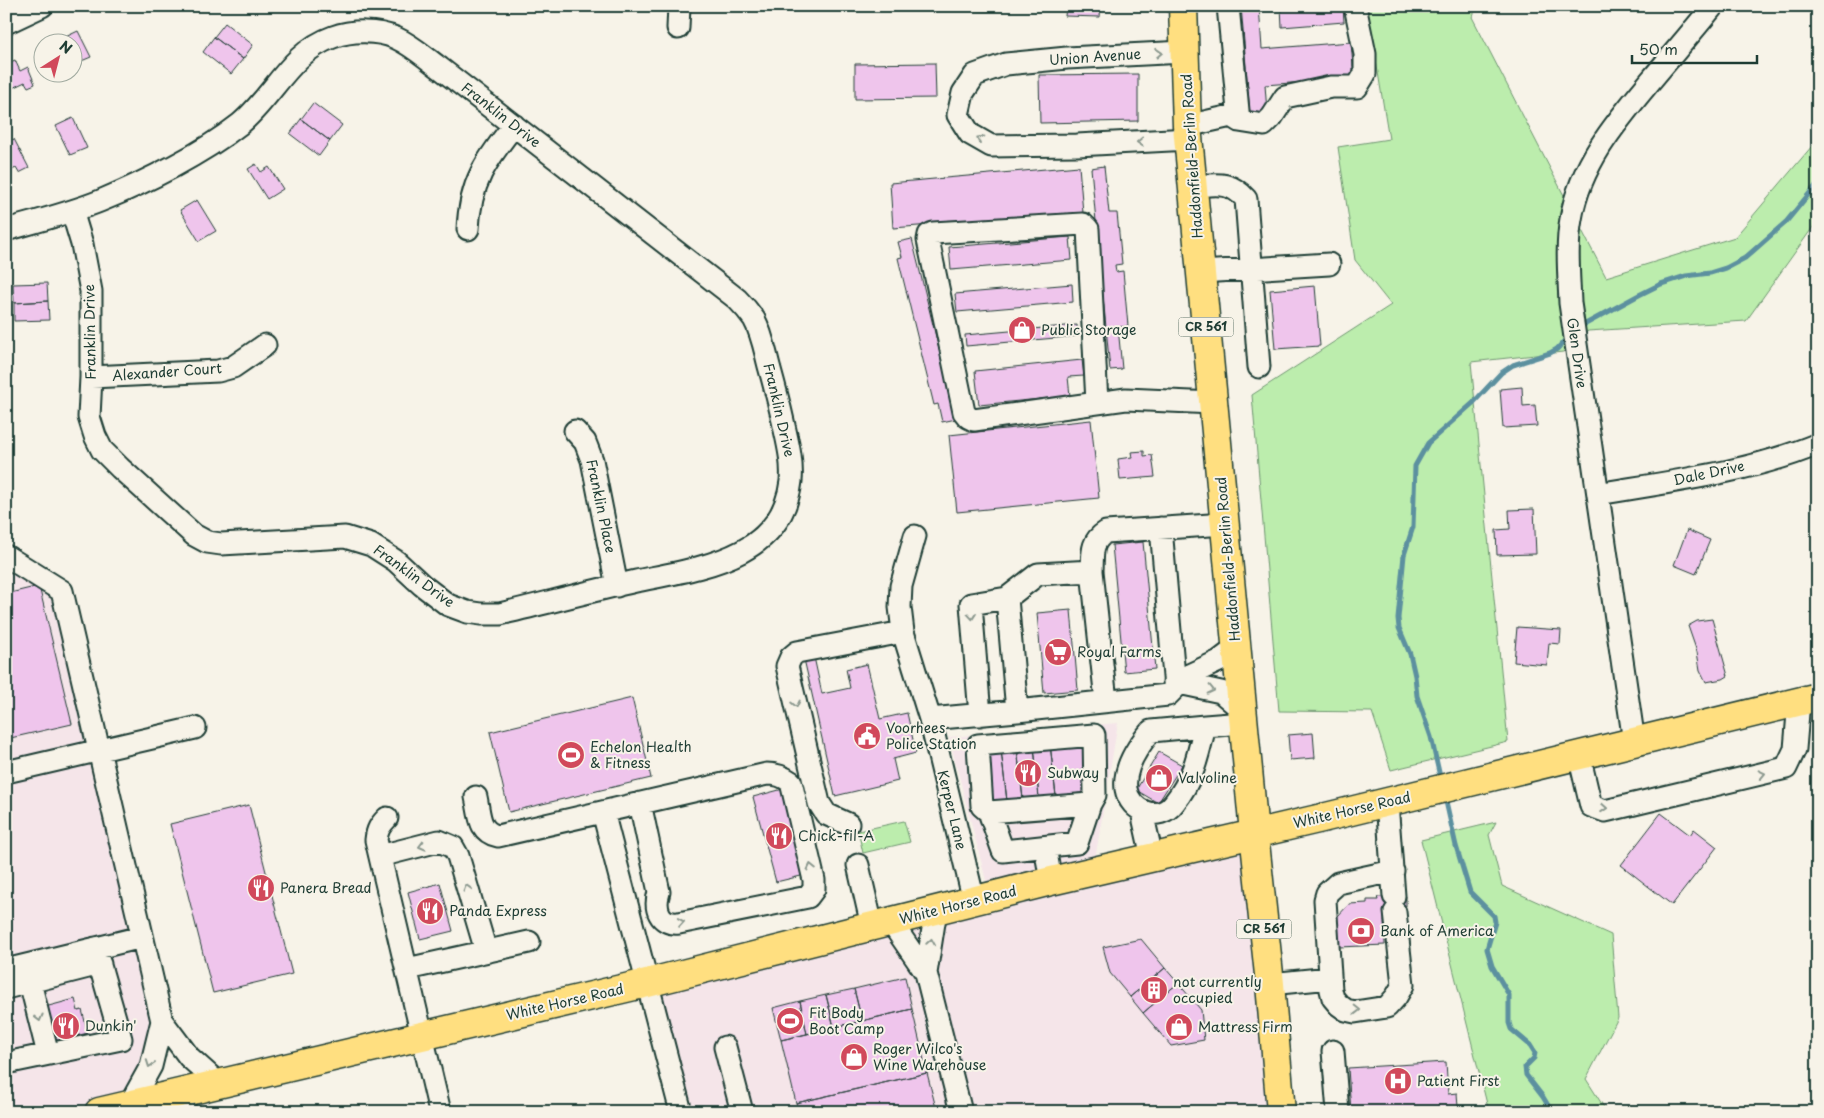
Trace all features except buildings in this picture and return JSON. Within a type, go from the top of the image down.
[{"type":"main road","name":"Haddonfield-Berlin Road","points":[[1183,6],[1188,132],[1281,1112]]},
{"type":"main road","name":"White Horse Road","points":[[99,1112],[130,1104],[183,1102],[219,1084],[647,983],[1051,881],[1387,802],[1808,699]]},
{"type":"street","points":[[6,23],[42,6]]},
{"type":"street","points":[[678,28],[679,6]]},
{"type":"street","points":[[1228,6],[1235,119],[1264,125],[1272,117],[1285,97],[1331,87],[1357,87],[1365,74],[1365,54],[1355,6]]},
{"type":"street","name":"Glen Drive","points":[[1634,742],[1570,303],[1569,259],[1571,220],[1579,190],[1590,164],[1615,123],[1713,6]]},
{"type":"street","name":"Franklin Drive","points":[[6,230],[100,201],[212,145],[258,107],[299,56],[312,47],[333,37],[354,32],[372,32],[396,38],[414,48],[737,299],[754,320],[763,342],[783,423],[791,457],[791,480],[787,502],[770,531],[751,547],[728,559],[500,614],[467,612],[448,605],[422,585],[396,561],[371,544],[345,537],[241,544],[207,542],[194,535],[120,468],[102,450],[95,436],[89,417],[91,291],[82,244],[72,211]]},
{"type":"street","name":"Union Avenue","points":[[1184,52],[1067,58],[1006,64],[975,75],[963,93],[958,115],[970,134],[991,146],[1077,145],[1188,132],[1235,119]]},
{"type":"street","points":[[468,229],[469,209],[474,186],[488,159],[514,125]]},
{"type":"street","points":[[1193,186],[1228,185],[1238,190],[1246,198],[1259,367]]},
{"type":"street","points":[[1097,403],[1088,229],[1086,226],[1082,224],[933,233],[929,235],[928,240],[964,412],[968,417],[974,420],[1126,399],[1213,403]]},
{"type":"street","points":[[1201,272],[1330,264]]},
{"type":"street","name":"Alexander Court","points":[[91,377],[218,371],[233,367],[265,345]]},
{"type":"street","name":"Franklin Place","points":[[575,431],[585,442],[592,460],[617,586]]},
{"type":"street","name":"Dale Drive","points":[[1598,494],[1725,472],[1804,450],[1818,444]]},
{"type":"street","points":[[1106,701],[1092,571],[1093,547],[1099,537],[1106,532],[1225,524]]},
{"type":"street","points":[[930,720],[1168,694],[1175,688],[1161,528]]},
{"type":"street","name":"Kerper Lane","points":[[915,536],[901,586],[900,607],[903,632],[930,720],[974,901]]},
{"type":"street","points":[[6,556],[62,591],[162,1021],[188,1057],[219,1084]]},
{"type":"street","points":[[980,715],[970,604],[1007,598],[1038,574],[1092,571]]},
{"type":"street","points":[[1007,598],[1018,711]]},
{"type":"street","points":[[848,824],[826,814],[819,803],[787,666],[791,657],[797,652],[903,632]]},
{"type":"street","points":[[1174,682],[1219,661],[1236,648]]},
{"type":"street","points":[[1174,682],[1221,692],[1243,716],[1205,726],[1151,731],[1137,747],[1129,766],[1126,787],[1129,801],[1142,812],[1160,813],[1173,804],[1195,769],[1205,726]]},
{"type":"street","points":[[1580,755],[1591,806],[1606,810],[1786,768],[1795,749],[1808,699]]},
{"type":"street","points":[[6,772],[196,728]]},
{"type":"street","points":[[1094,735],[1095,795],[1090,804],[1077,843],[1003,851],[989,812],[982,806],[978,745],[1094,735]]},
{"type":"street","points":[[476,797],[484,829],[498,836],[604,812],[640,803],[767,774],[779,775],[791,782],[815,885],[814,889],[808,897],[671,924],[665,922],[660,917],[657,898],[659,892],[640,803]]},
{"type":"street","points":[[1387,802],[1393,872],[1394,904],[1403,986],[1387,1007],[1355,1012],[1346,1010],[1339,1005],[1330,990],[1324,907],[1327,893],[1338,883],[1393,872]]},
{"type":"street","points":[[989,812],[1090,804]]},
{"type":"street","points":[[604,812],[681,1112]]},
{"type":"street","points":[[1142,812],[1152,857]]},
{"type":"street","points":[[387,818],[377,831],[376,840],[440,1112]]},
{"type":"street","points":[[380,856],[439,841],[453,847],[458,856],[486,952]]},
{"type":"street","points":[[1045,847],[1051,881]]},
{"type":"street","points":[[858,864],[882,924],[926,973]]},
{"type":"street","points":[[936,910],[926,973],[961,1112]]},
{"type":"street","points":[[6,988],[30,982],[142,937]]},
{"type":"street","points":[[406,969],[529,942]]},
{"type":"street","points":[[6,970],[98,956]]},
{"type":"street","points":[[6,1063],[121,1039],[98,956]]},
{"type":"street","points":[[1270,984],[1330,978]]},
{"type":"street","points":[[30,982],[48,1054]]},
{"type":"street","points":[[130,1104],[151,1066],[162,1021]]},
{"type":"street","points":[[725,1047],[742,1112]]},
{"type":"street","points":[[1333,1052],[1338,1112]]},
{"type":"shaded area","points":[[6,556],[62,591],[162,1021],[130,1104],[99,1112],[6,1112]]},
{"type":"shaded area","points":[[1118,723],[1093,871],[1254,833],[1281,1112],[681,1112],[647,983],[990,896],[949,737]]},
{"type":"green space","points":[[1367,6],[1478,6],[1472,17],[1606,277],[1735,237],[1818,139],[1818,220],[1746,321],[1588,331],[1563,352],[1471,362],[1508,742],[1391,770],[1372,712],[1279,711],[1252,395],[1391,305],[1355,260],[1338,147],[1389,139]]},
{"type":"green space","points":[[904,821],[910,842],[863,853],[858,831]]},
{"type":"green space","points":[[1496,822],[1489,835],[1502,886],[1611,935],[1618,1018],[1586,1079],[1607,1112],[1489,1112],[1421,840]]},
{"type":"waterway","points":[[1580,327],[1661,284],[1686,276],[1710,273],[1726,268],[1745,258],[1786,222],[1818,183]]},
{"type":"waterway","points":[[1441,781],[1431,737],[1417,696],[1410,654],[1399,628],[1398,618],[1404,555],[1413,527],[1415,466],[1428,443],[1473,403],[1501,373],[1513,365],[1550,353],[1557,349],[1569,336]]},
{"type":"waterway","points":[[1445,797],[1456,846],[1470,892],[1494,916],[1495,922],[1487,949],[1492,966],[1509,995],[1509,1023],[1511,1029],[1530,1045],[1535,1053],[1534,1058],[1525,1067],[1526,1075],[1552,1112]]},
{"type":"place","name":"Public Storage","points":[[1022,330]]},
{"type":"place","name":"Royal Farms","points":[[1058,652]]},
{"type":"place","name":"Voorhees Police Station","points":[[867,736]]},
{"type":"place","name":"Echelon Health & Fitness","points":[[571,755]]},
{"type":"place","name":"Subway","points":[[1028,773]]},
{"type":"place","name":"Valvoline","points":[[1159,778]]},
{"type":"place","name":"Chick-fil-A","points":[[779,836]]},
{"type":"place","name":"Panera Bread","points":[[261,888]]},
{"type":"place","name":"Panda Express","points":[[430,911]]},
{"type":"place","name":"Bank of America","points":[[1361,931]]},
{"type":"place","name":"not currently occupied","points":[[1154,990]]},
{"type":"place","name":"Fit Body Boot Camp","points":[[790,1021]]},
{"type":"place","name":"Dunkin'","points":[[66,1026]]},
{"type":"place","name":"Mattress Firm","points":[[1179,1027]]},
{"type":"place","name":"Roger Wilco's Wine Warehouse","points":[[854,1057]]},
{"type":"place","name":"Patient First","points":[[1398,1081]]}]
